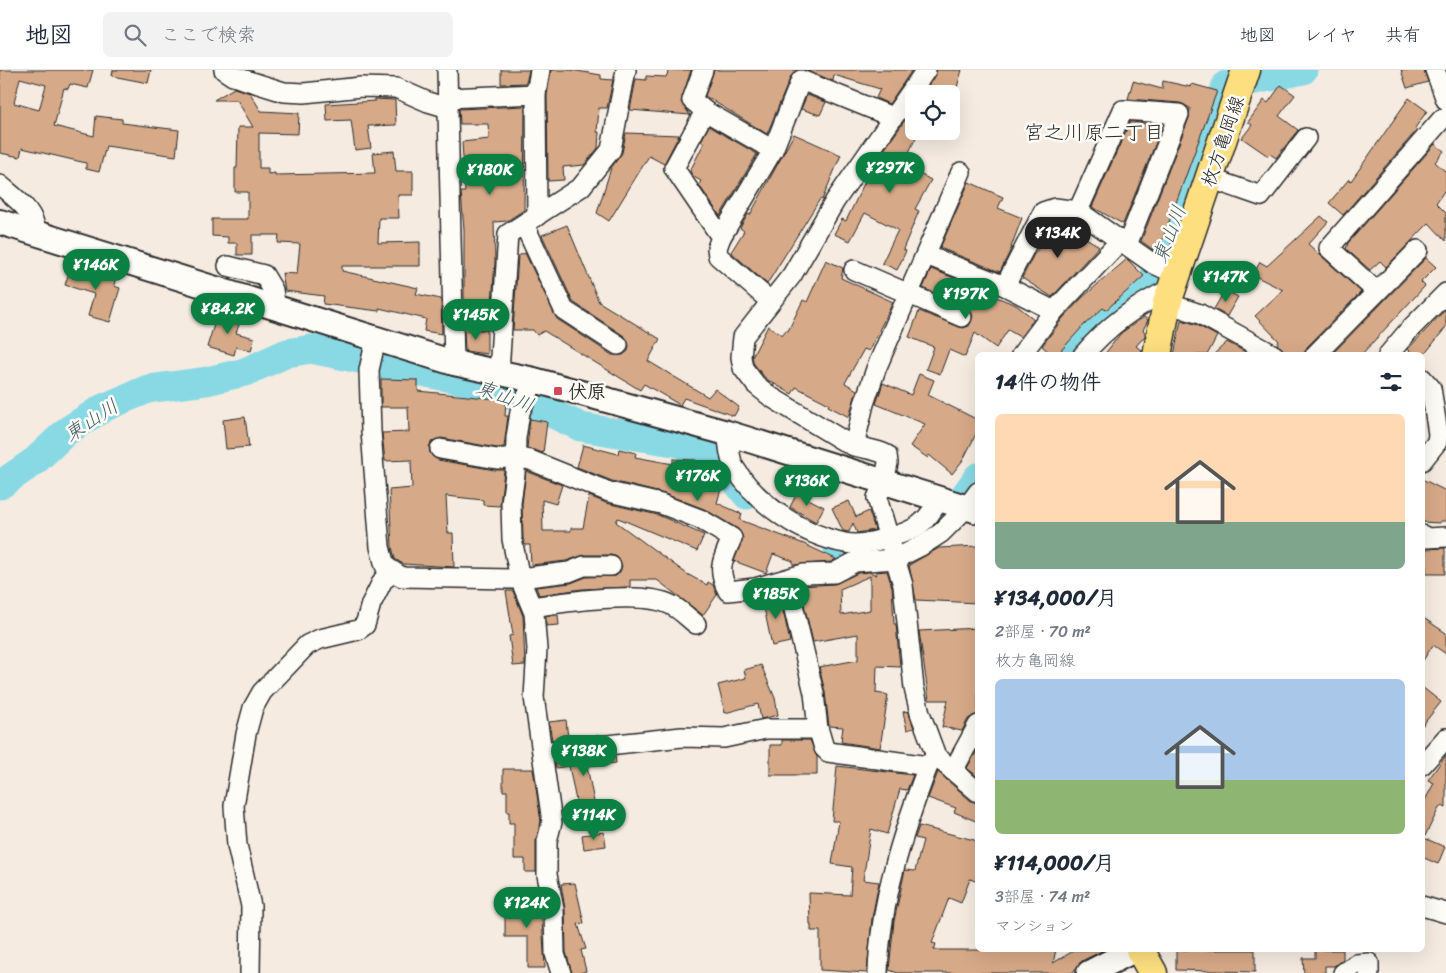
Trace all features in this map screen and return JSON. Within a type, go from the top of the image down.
[{"type":"main road","name":"枚方亀岡線","points":[[1157,352],[1166,279],[1209,178],[1246,70]]},
{"type":"main road","points":[[1141,952],[1153,973]]},
{"type":"street","points":[[224,70],[233,76],[284,92],[304,93],[361,87],[396,88],[428,102],[448,103],[536,94]]},
{"type":"street","points":[[447,70],[454,363]]},
{"type":"street","points":[[540,70],[536,94],[530,220],[564,310],[618,345]]},
{"type":"street","points":[[499,372],[508,234],[581,187],[611,150],[626,70]]},
{"type":"street","points":[[703,70],[692,100],[705,111],[773,150]]},
{"type":"street","points":[[878,973],[878,943],[900,844],[932,761],[928,735],[914,688],[903,585],[877,498],[884,482],[888,463],[887,455],[879,451],[854,446],[771,397],[747,376],[741,358],[742,337],[792,275],[835,201],[926,70]]},
{"type":"street","points":[[1435,70],[1446,100]]},
{"type":"street","points":[[770,301],[718,256],[717,248],[721,237],[773,150],[801,80],[892,117]]},
{"type":"street","points":[[1023,352],[1054,311],[1124,243],[1179,114],[1122,110],[1078,211]]},
{"type":"street","points":[[705,111],[674,168],[721,237]]},
{"type":"street","points":[[1376,291],[1328,248],[1402,162],[1442,119],[1446,118]]},
{"type":"street","points":[[1209,178],[1261,196],[1306,138]]},
{"type":"street","points":[[854,446],[867,395],[908,293],[961,172]]},
{"type":"street","points":[[0,185],[24,205],[35,222],[36,233]]},
{"type":"street","points":[[1005,286],[1043,212],[1055,208],[1078,211],[1124,243],[1166,279],[1200,314],[1269,352]]},
{"type":"street","points":[[0,222],[276,308],[372,354],[454,363],[499,372],[528,394],[728,433],[884,482],[962,502]]},
{"type":"street","points":[[1318,352],[1418,250]]},
{"type":"street","points":[[926,255],[1005,286],[1054,311]]},
{"type":"street","points":[[228,266],[264,276],[273,290],[276,308]]},
{"type":"street","points":[[854,270],[962,317]]},
{"type":"street","points":[[1086,352],[1094,342],[1145,301],[1166,279]]},
{"type":"street","points":[[1391,352],[1410,329],[1446,293]]},
{"type":"street","points":[[372,354],[371,431],[382,560],[393,573],[402,577],[422,578],[520,579],[539,574],[569,572],[584,566],[611,566]]},
{"type":"street","points":[[1425,381],[1431,388],[1438,434],[1437,442],[1425,457]]},
{"type":"street","points":[[528,394],[514,457],[515,474],[511,503],[512,539],[520,579],[532,607],[537,649],[534,697],[552,822],[547,841],[547,874],[554,909],[556,954],[561,973]]},
{"type":"street","points":[[728,433],[733,465],[750,486],[786,518],[824,537],[846,543],[873,542],[892,548]]},
{"type":"street","points":[[440,449],[497,459],[514,457],[530,460],[560,470],[609,492],[662,504],[700,519],[732,538],[720,568],[722,580],[728,591],[755,588],[803,574],[834,573],[855,562],[892,548],[921,546],[941,533],[962,502]]},
{"type":"street","points":[[892,548],[920,525],[934,509],[962,502]]},
{"type":"street","points":[[1425,537],[1446,537]]},
{"type":"street","points":[[250,973],[250,906],[237,845],[234,806],[246,734],[253,708],[262,692],[307,645],[320,639],[358,630],[365,625],[371,604],[383,580],[393,573]]},
{"type":"street","points":[[787,580],[814,693],[818,729],[824,748],[828,752],[932,761],[952,771],[975,790]]},
{"type":"street","points":[[532,607],[558,603],[642,598],[671,604],[696,624]]},
{"type":"street","points":[[543,752],[682,737],[724,738],[766,729],[818,729]]},
{"type":"street","points":[[952,771],[975,730]]},
{"type":"street","points":[[1425,762],[1446,738]]},
{"type":"street","points":[[1425,907],[1446,913]]},
{"type":"street","points":[[1089,973],[1130,952]]},
{"type":"street","points":[[1343,973],[1356,964],[1369,963],[1368,973]]},
{"type":"building","points":[[0,70],[93,70],[88,88],[70,84],[68,89],[64,88],[54,126],[94,136],[96,116],[122,119],[122,123],[179,130],[176,156],[106,146],[99,172],[86,169],[86,163],[22,148],[20,157],[0,153]],"holes":[[[20,78],[46,85],[39,110],[14,103]]]},
{"type":"building","points":[[113,70],[151,70],[148,83],[112,76]]},
{"type":"building","points":[[501,70],[529,70],[526,83],[501,84]]},
{"type":"building","points":[[551,70],[571,70],[601,75],[601,79],[613,80],[607,108],[599,108],[598,148],[584,165],[563,167],[564,180],[548,181],[547,95]]},
{"type":"building","points":[[669,70],[691,70],[681,102],[690,115],[630,110],[636,79],[646,80],[646,76],[666,77]]},
{"type":"building","points":[[714,70],[797,70],[791,76],[767,134],[705,96]]},
{"type":"building","points":[[806,70],[912,70],[889,104],[876,98],[880,89],[834,75],[833,81]]},
{"type":"building","points":[[937,70],[962,70],[958,85],[928,85]]},
{"type":"building","points":[[1401,70],[1424,70],[1428,82],[1407,88]]},
{"type":"building","points":[[1133,81],[1162,89],[1163,81],[1191,87],[1192,84],[1217,91],[1163,238],[1155,251],[1141,241],[1189,118],[1190,108],[1180,103],[1128,99]]},
{"type":"building","points":[[1281,85],[1295,95],[1279,116],[1298,130],[1276,158],[1270,154],[1268,156],[1242,138],[1252,125],[1248,122],[1264,100],[1268,103]]},
{"type":"building","points":[[234,88],[250,93],[261,111],[299,113],[298,134],[259,133],[259,168],[268,168],[268,174],[375,173],[373,153],[394,151],[396,171],[413,171],[413,195],[398,195],[399,218],[379,218],[378,243],[420,242],[420,266],[342,266],[342,271],[418,288],[416,294],[441,299],[442,334],[424,331],[426,319],[379,308],[379,311],[323,304],[324,296],[285,291],[282,273],[297,274],[300,244],[278,243],[279,235],[252,235],[252,255],[237,255],[237,243],[228,243],[228,237],[212,236],[212,219],[248,219],[248,192],[235,192],[235,168],[237,168],[238,127],[253,127],[237,100],[214,100]]},
{"type":"building","points":[[807,95],[826,102],[820,115],[801,109]]},
{"type":"building","points":[[1409,98],[1427,111],[1415,128],[1417,130],[1343,215],[1329,203],[1349,179],[1351,181]]},
{"type":"building","points":[[375,99],[395,100],[396,125],[368,126],[371,148],[355,150],[351,120],[327,121],[326,104],[375,101]]},
{"type":"building","points":[[525,106],[524,210],[507,221],[494,222],[495,262],[490,330],[480,330],[480,304],[464,304],[464,230],[461,192],[465,192],[462,142],[489,139],[488,124],[460,124],[459,109]]},
{"type":"building","points":[[905,120],[905,140],[915,140],[903,165],[931,180],[915,209],[919,211],[903,249],[906,251],[897,270],[882,263],[898,230],[865,213],[850,241],[834,234],[842,219],[846,221],[871,169]]},
{"type":"building","points":[[1130,122],[1143,123],[1161,130],[1123,224],[1092,207]]},
{"type":"building","points":[[709,126],[757,154],[720,216],[699,185],[701,181],[694,177],[690,171],[704,143],[701,141]]},
{"type":"building","points":[[626,133],[679,135],[664,164],[649,156],[609,221],[597,213],[611,168],[622,153]]},
{"type":"building","points":[[794,134],[841,155],[822,200],[820,199],[767,284],[731,252],[744,231],[740,228],[748,214],[750,215]]},
{"type":"building","points":[[1435,144],[1444,151],[1435,162],[1446,172],[1446,188],[1436,203],[1446,213],[1446,241],[1429,223],[1386,267],[1380,261],[1370,270],[1346,249],[1348,243]]},
{"type":"building","points":[[969,182],[1003,197],[998,208],[1022,218],[1012,247],[1000,272],[940,248]]},
{"type":"building","points":[[1321,216],[1328,222],[1308,244],[1361,292],[1307,347],[1305,352],[1284,352],[1277,344],[1279,341],[1255,316],[1283,290],[1253,275],[1260,262],[1267,266]]},
{"type":"building","points":[[1058,221],[1099,246],[1052,297],[1022,278],[1033,256],[1043,242],[1045,243]]},
{"type":"building","points":[[567,225],[599,302],[660,339],[648,361],[708,397],[715,389],[739,407],[734,416],[684,398],[680,405],[644,384],[640,390],[544,331],[537,335],[533,330],[513,330],[518,256],[525,253],[557,319],[612,355],[623,355],[628,351],[629,345],[624,336],[573,302],[542,235]]},
{"type":"building","points":[[1426,258],[1436,267],[1421,282],[1425,286],[1364,352],[1334,352]]},
{"type":"building","points":[[1127,259],[1144,276],[1106,310],[1103,308],[1084,325],[1060,352],[1049,352],[1042,346],[1063,318],[1083,297]]},
{"type":"building","points":[[826,260],[843,268],[841,278],[893,302],[869,351],[864,349],[845,383],[857,390],[849,417],[796,387],[792,394],[766,379],[754,364],[752,357],[768,326],[782,335],[786,330],[788,331],[803,300],[807,302]]},
{"type":"building","points":[[71,266],[100,276],[101,272],[116,275],[114,286],[120,288],[110,322],[88,316],[94,294],[65,285]]},
{"type":"building","points":[[931,269],[995,294],[994,296],[1016,305],[1034,319],[1020,337],[1008,330],[996,348],[975,333],[965,357],[949,350],[940,374],[926,369],[934,347],[909,337],[919,311],[963,328],[969,326],[973,316],[966,307],[923,288]]},
{"type":"building","points":[[1225,290],[1238,297],[1227,316],[1214,309]]},
{"type":"building","points":[[1446,309],[1446,327],[1425,354],[1425,352],[1411,352],[1408,349]]},
{"type":"building","points":[[218,312],[241,319],[236,333],[254,338],[251,351],[236,347],[234,355],[207,347]]},
{"type":"building","points":[[1144,317],[1148,320],[1143,330],[1145,336],[1136,346],[1142,352],[1106,352],[1121,333]]},
{"type":"building","points":[[1181,320],[1195,324],[1217,336],[1209,352],[1175,352]]},
{"type":"building","points":[[464,330],[487,330],[487,354],[465,351]]},
{"type":"building","points":[[1227,342],[1245,352],[1216,352]]},
{"type":"building","points":[[919,374],[934,380],[928,395],[975,418],[975,436],[963,460],[952,474],[929,455],[928,458],[910,446],[925,424],[876,404],[883,383],[911,395]]},
{"type":"building","points":[[381,379],[418,380],[418,391],[506,400],[505,416],[508,416],[504,447],[497,448],[441,438],[432,441],[429,447],[430,453],[438,460],[504,470],[500,506],[483,505],[483,500],[446,496],[448,533],[453,533],[454,567],[403,564],[395,559],[392,547],[389,490],[412,488],[411,460],[385,461],[382,433],[409,432],[408,407],[381,407]]},
{"type":"building","points":[[245,417],[249,447],[226,449],[223,420]]},
{"type":"building","points":[[530,419],[547,422],[543,453],[527,448]]},
{"type":"building","points":[[583,445],[618,454],[619,449],[636,453],[635,457],[673,464],[673,459],[696,460],[695,473],[723,482],[717,503],[742,514],[740,520],[804,544],[836,559],[831,562],[793,565],[793,561],[773,554],[766,573],[734,561],[743,538],[738,529],[704,509],[665,494],[612,481],[577,467]]},
{"type":"building","points":[[526,471],[562,485],[556,504],[542,500],[543,531],[571,531],[571,528],[583,528],[589,496],[606,503],[658,515],[704,535],[697,551],[618,518],[616,522],[687,574],[707,585],[708,582],[713,585],[717,595],[703,615],[657,580],[630,580],[630,587],[582,589],[539,595],[536,587],[571,583],[586,577],[616,576],[622,566],[617,557],[611,555],[584,555],[566,561],[531,565],[530,545],[525,545],[523,538],[522,504]]},
{"type":"building","points":[[1425,480],[1446,491],[1446,521],[1440,521],[1440,523],[1425,522]]},
{"type":"building","points":[[797,493],[824,507],[816,522],[790,507]]},
{"type":"building","points":[[849,501],[856,517],[869,511],[875,530],[857,533],[853,523],[849,532],[843,531],[832,508]]},
{"type":"building","points":[[975,546],[975,603],[916,600],[909,565],[939,548]]},
{"type":"building","points":[[1445,548],[1445,574],[1426,574],[1426,549]]},
{"type":"building","points":[[887,571],[892,587],[894,624],[896,624],[900,667],[877,666],[876,693],[888,695],[880,748],[841,742],[843,727],[829,726],[825,692],[819,667],[858,660],[858,634],[813,642],[800,588],[804,588],[801,586],[835,584],[858,573],[869,572],[877,575],[875,572]],"holes":[[[870,576],[870,610],[841,615],[840,589]]]},
{"type":"building","points":[[506,591],[513,591],[523,616],[525,665],[513,666],[509,636],[513,635]]},
{"type":"building","points":[[779,593],[790,642],[772,646],[762,598]]},
{"type":"building","points":[[558,615],[559,625],[546,626],[546,616]]},
{"type":"building","points":[[1425,619],[1446,633],[1446,654],[1433,645],[1425,657]]},
{"type":"building","points":[[975,628],[975,716],[968,719],[962,731],[942,727],[948,700],[929,700],[919,631]]},
{"type":"building","points":[[761,665],[775,698],[778,715],[761,719],[758,704],[725,713],[718,685],[746,678],[744,670]]},
{"type":"building","points":[[1425,689],[1441,702],[1425,722]]},
{"type":"building","points":[[908,711],[914,728],[907,730],[903,712]]},
{"type":"building","points":[[566,720],[568,738],[552,740],[549,722]]},
{"type":"building","points":[[782,740],[810,740],[817,757],[817,775],[770,775],[770,745],[782,745]]},
{"type":"building","points":[[975,754],[975,775],[967,768]]},
{"type":"building","points":[[1446,755],[1446,808],[1442,806],[1439,808],[1425,836],[1425,800],[1434,783],[1428,780]]},
{"type":"building","points":[[615,756],[616,763],[587,766],[594,802],[577,806],[569,766],[556,768],[555,762]]},
{"type":"building","points":[[837,766],[913,775],[907,790],[900,789],[887,834],[871,829],[863,880],[879,882],[872,918],[867,973],[820,970],[820,931],[811,931],[809,893],[850,895],[852,867],[832,864],[839,821],[832,821]]},
{"type":"building","points":[[503,769],[533,769],[541,821],[536,841],[536,872],[525,872],[525,859],[514,859],[514,823],[509,823],[507,791],[503,791]]},
{"type":"building","points":[[938,772],[971,801],[975,802],[975,821],[954,812],[956,808],[928,798]]},
{"type":"building","points":[[919,826],[975,840],[975,881],[970,879],[961,903],[949,898],[932,943],[936,944],[934,950],[1056,952],[1053,963],[1072,952],[1100,952],[1082,961],[1072,973],[898,973],[889,970],[894,921],[905,870],[915,871],[923,840],[915,838]]},
{"type":"building","points":[[604,832],[606,846],[584,849],[582,835]]},
{"type":"building","points":[[1425,838],[1445,847],[1438,864],[1425,858]]},
{"type":"building","points":[[575,883],[584,923],[578,924],[586,949],[581,950],[586,971],[580,973],[572,973],[566,952],[565,909],[561,884]]},
{"type":"building","points":[[505,900],[521,901],[521,907],[541,904],[545,968],[528,968],[528,937],[505,937]]},
{"type":"building","points":[[1176,952],[1255,952],[1255,972],[1176,970]]},
{"type":"building","points":[[1315,952],[1343,952],[1343,959],[1334,966],[1325,966],[1325,973],[1304,973],[1303,958],[1315,958]]},
{"type":"waterway","name":"東山川","points":[[1255,80],[1303,70]]},
{"type":"waterway","name":"東山川","points":[[1074,352],[1149,287],[1159,266],[1226,85]]},
{"type":"waterway","name":"東山川","points":[[0,485],[35,461],[67,431],[103,408],[148,389],[207,381],[245,372],[287,353],[311,349],[495,387],[581,427],[679,443],[718,458],[747,495]]},
{"type":"waterway","name":"東山川","points":[[838,549],[888,549],[912,544],[923,539],[934,532],[945,521],[975,481]]},
{"type":"place","name":"伏原","points":[[558,391]]},
{"type":"district","name":"宮之川原二丁目","points":[[1094,132]]}]
